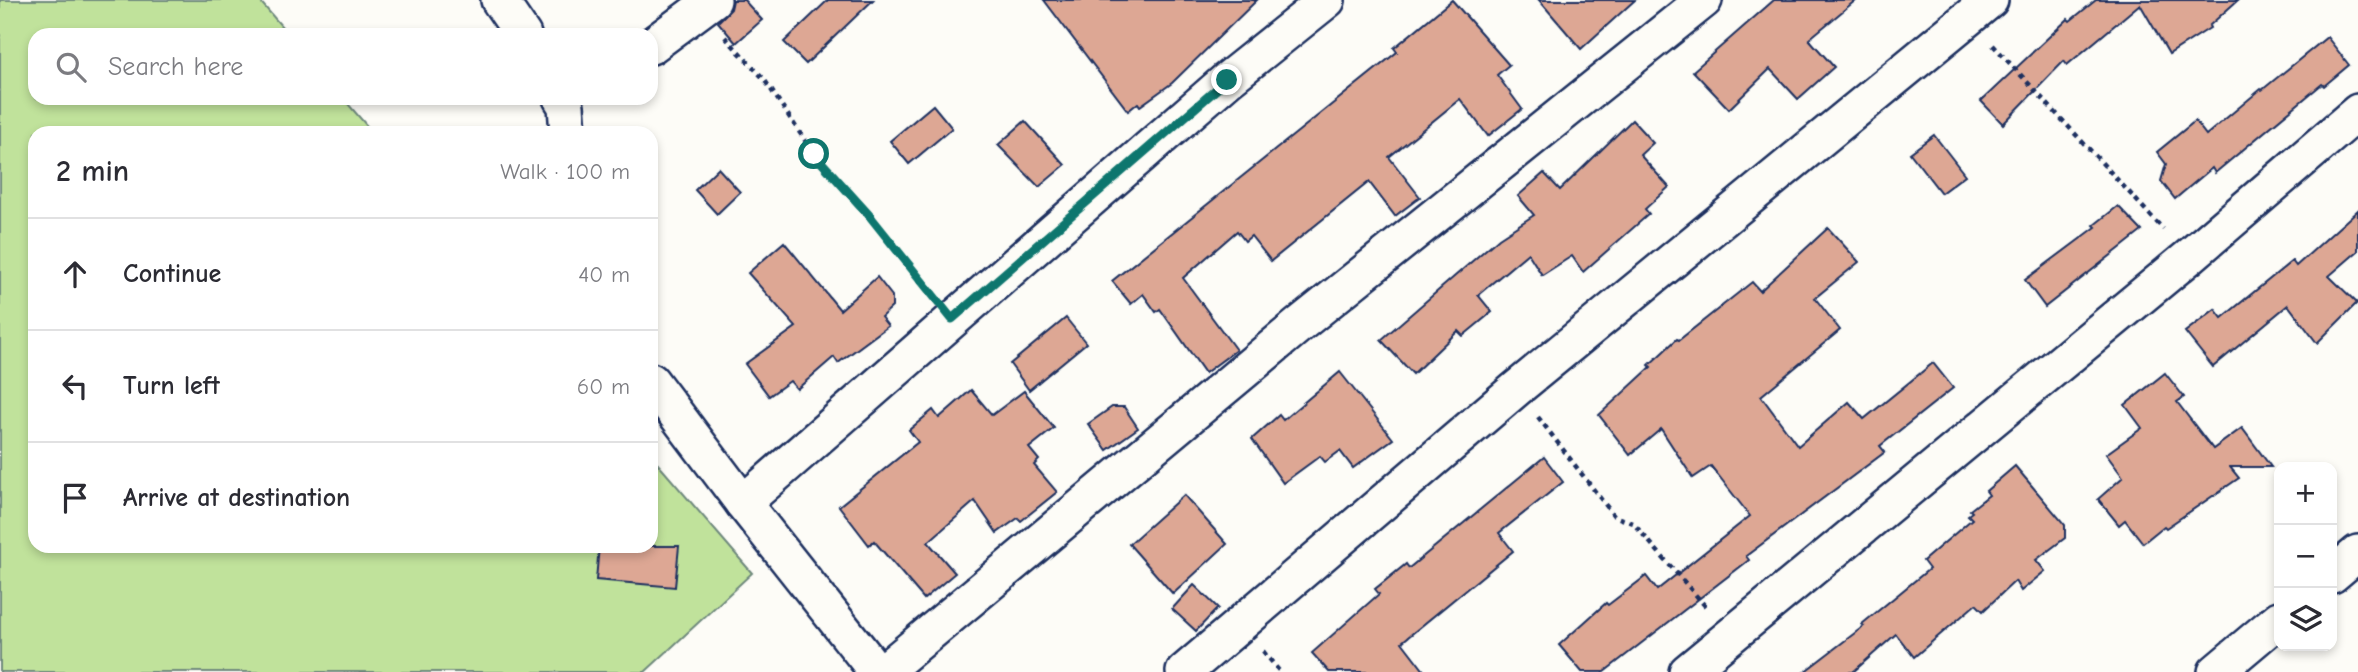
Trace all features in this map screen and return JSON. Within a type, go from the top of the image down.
[{"type":"street","points":[[499,0],[518,28]]},
{"type":"street","points":[[743,503],[1227,80],[1327,0]]},
{"type":"street","points":[[883,672],[1299,325],[1704,0]]},
{"type":"street","points":[[658,41],[707,5]]},
{"type":"street","points":[[1184,672],[1516,389],[1980,10]]},
{"type":"street","points":[[1687,672],[2189,257],[2358,113]]},
{"type":"street","points":[[658,389],[743,503],[877,672]]},
{"type":"street","points":[[2337,571],[2358,552]]},
{"type":"street","points":[[2216,672],[2274,623]]},
{"type":"path","points":[[707,5],[764,79],[814,154],[869,215],[952,319]]},
{"type":"path","points":[[1980,10],[2189,257]]},
{"type":"path","points":[[1516,389],[1614,516],[1633,523],[1731,635]]},
{"type":"green space","points":[[0,0],[259,0],[283,28],[28,28],[28,105],[349,105],[367,126],[28,126],[28,553],[658,553],[658,464],[752,573],[645,672],[0,672]]},
{"type":"building","points":[[733,0],[744,0],[762,20],[736,43],[718,22],[731,9]]},
{"type":"building","points":[[828,0],[873,0],[806,64],[784,42]]},
{"type":"building","points":[[1044,0],[1257,0],[1172,83],[1140,106],[1138,103],[1128,111]]},
{"type":"building","points":[[1452,0],[1509,65],[1497,75],[1522,109],[1488,136],[1460,99],[1389,157],[1420,197],[1395,216],[1369,182],[1271,261],[1251,236],[1245,241],[1237,231],[1183,278],[1236,350],[1205,373],[1160,309],[1156,312],[1143,294],[1131,304],[1112,281],[1397,52],[1394,48]]},
{"type":"building","points":[[1539,0],[1635,0],[1581,49]]},
{"type":"building","points":[[1774,0],[1856,0],[1809,39],[1834,67],[1798,99],[1770,69],[1729,109],[1693,71]]},
{"type":"building","points":[[2096,0],[2238,0],[2209,26],[2210,28],[2169,54],[2140,4],[2067,65],[2064,61],[2003,124],[1981,101],[2068,19],[2070,21]]},
{"type":"building","points":[[2327,37],[2349,65],[2324,86],[2322,84],[2215,173],[2212,168],[2175,199],[2161,181],[2166,164],[2157,152],[2195,121],[2206,135]]},
{"type":"building","points":[[933,105],[952,128],[909,164],[890,141]]},
{"type":"building","points":[[1632,120],[1653,143],[1640,155],[1669,187],[1645,209],[1649,214],[1583,272],[1572,256],[1542,275],[1528,253],[1478,295],[1492,312],[1463,336],[1458,331],[1413,374],[1381,340],[1499,238],[1534,215],[1518,196],[1544,173],[1560,190]]},
{"type":"building","points":[[1025,121],[1065,165],[1039,187],[998,145]]},
{"type":"building","points":[[1934,135],[1965,175],[1941,193],[1910,153]]},
{"type":"building","points":[[718,168],[740,192],[717,214],[695,190]]},
{"type":"building","points":[[2118,206],[2142,231],[2045,307],[2025,280],[2096,227],[2094,225]]},
{"type":"building","points":[[2358,210],[2358,251],[2329,276],[2357,303],[2317,343],[2288,305],[2213,367],[2185,332],[2215,309],[2222,318],[2292,261],[2296,266]]},
{"type":"building","points":[[1828,228],[1859,262],[1815,298],[1840,330],[1761,396],[1798,446],[1849,402],[1864,419],[1933,363],[1953,388],[1880,446],[1885,452],[1746,556],[1749,560],[1604,672],[1582,672],[1559,645],[1606,603],[1608,605],[1646,576],[1657,590],[1750,516],[1711,466],[1693,478],[1661,429],[1630,455],[1599,415],[1677,339],[1752,282],[1760,291]]},
{"type":"building","points":[[784,242],[840,310],[877,277],[892,296],[892,307],[881,317],[888,326],[838,363],[834,357],[797,389],[790,381],[769,396],[745,364],[796,327],[748,273]]},
{"type":"building","points":[[1066,318],[1086,343],[1029,390],[1010,364]]},
{"type":"building","points":[[1340,372],[1393,439],[1353,468],[1340,451],[1325,462],[1320,456],[1283,483],[1252,439],[1279,415],[1283,420]]},
{"type":"building","points":[[2165,373],[2184,397],[2177,402],[2213,449],[2242,428],[2271,467],[2230,467],[2239,478],[2166,528],[2164,526],[2143,543],[2125,520],[2119,525],[2098,499],[2123,477],[2106,454],[2142,428],[2125,405]]},
{"type":"building","points":[[971,390],[992,415],[1024,391],[1054,428],[1029,448],[1039,460],[1034,465],[1057,492],[1021,521],[1018,518],[997,533],[975,501],[928,542],[955,573],[924,599],[874,541],[869,545],[839,506],[918,442],[909,430],[933,410],[939,418]]},
{"type":"building","points":[[1112,407],[1124,407],[1138,428],[1107,450],[1088,424]]},
{"type":"building","points":[[1544,457],[1563,482],[1499,533],[1513,551],[1402,642],[1425,672],[1329,672],[1312,653],[1379,594],[1375,589],[1406,564],[1409,568]]},
{"type":"building","points":[[2015,466],[2065,525],[2065,538],[2036,560],[2045,571],[2021,591],[2015,581],[1983,611],[1976,604],[1914,657],[1896,634],[1853,672],[1804,672],[1864,626],[1862,624],[1929,569],[1923,561],[1972,519],[1968,515],[1972,512],[1970,510],[1989,495],[1986,491]]},
{"type":"building","points":[[1184,495],[1227,544],[1173,594],[1129,544]]},
{"type":"building","points":[[658,546],[679,546],[675,587],[596,580],[598,553],[658,553]]},
{"type":"building","points":[[1194,585],[1218,608],[1196,631],[1172,609]]},
{"type":"route","points":[[814,154],[869,215],[952,319],[1227,80]]}]
